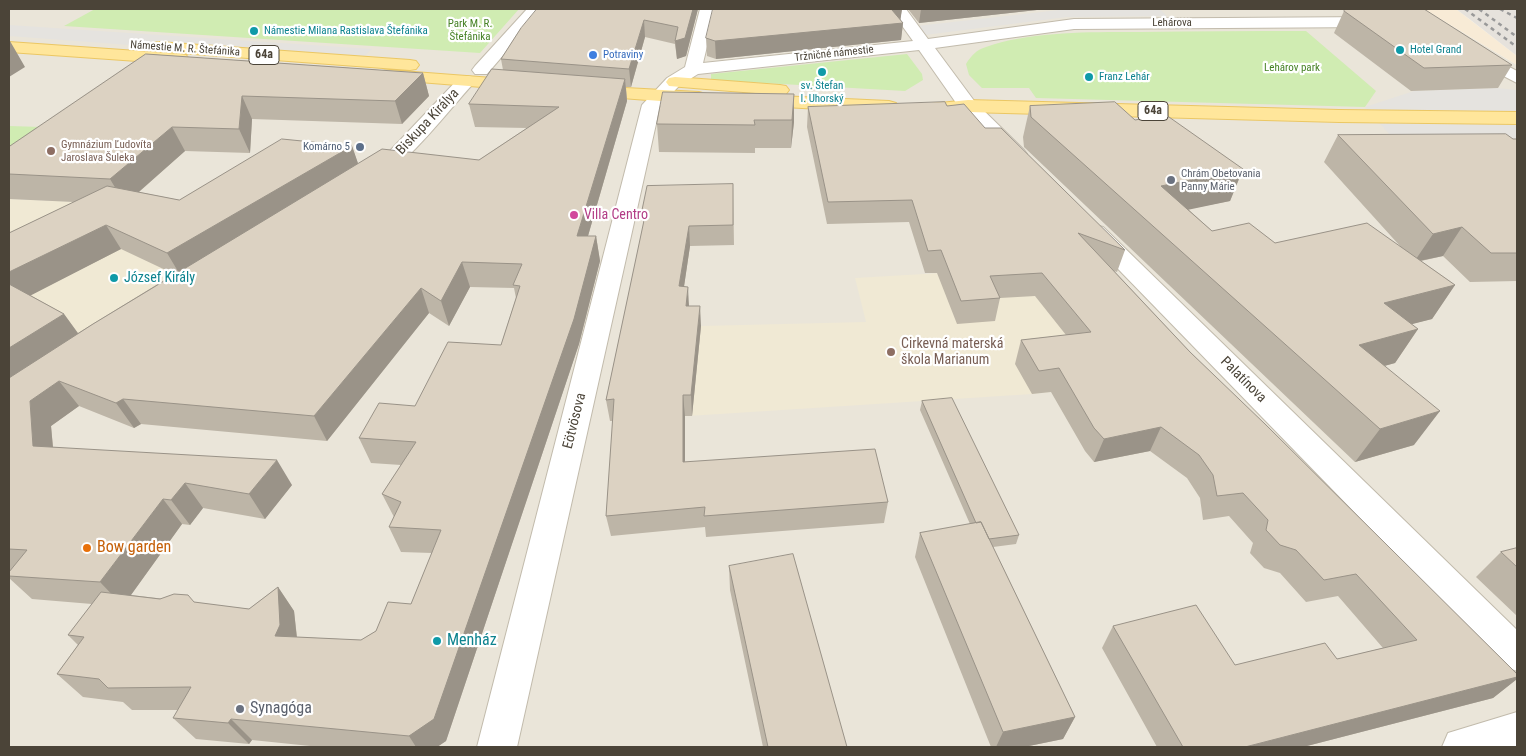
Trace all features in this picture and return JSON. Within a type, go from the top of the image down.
[{"type":"main road","name":"Námestie M. R. Štefánika","points":[[9,36],[474,76]]},
{"type":"main road","name":"64a","points":[[9,47],[532,80]]},
{"type":"main road","name":"64a","points":[[576,83],[929,109],[968,106]]},
{"type":"main road","name":"64a","points":[[665,89],[912,99],[968,106],[1339,116],[1517,118]]},
{"type":"street","name":"Biskupa Királya","points":[[352,186],[392,160],[474,76],[535,9]]},
{"type":"street","points":[[693,69],[708,9]]},
{"type":"street","points":[[898,9],[968,106],[1035,172]]},
{"type":"street","points":[[1204,9],[1225,22]]},
{"type":"street","name":"Lehárova","points":[[924,45],[1074,24],[1393,22]]},
{"type":"street","points":[[1460,44],[1517,78]]},
{"type":"street","name":"Tržničné námestie","points":[[665,89],[693,69],[924,45]]},
{"type":"street","name":"Eötvösova","points":[[496,747],[651,105],[665,89]]},
{"type":"street","name":"Palatínova","points":[[1077,214],[1517,654]]},
{"type":"street","points":[[1462,747],[1517,731]]},
{"type":"shaded area","points":[[9,9],[1424,9],[1517,65],[1517,747],[9,747]]},
{"type":"shaded area","points":[[1160,9],[1167,16],[1067,17],[925,35],[917,26],[1059,10]]},
{"type":"shaded area","points":[[1424,9],[1456,9],[1517,56],[1517,65]]},
{"type":"shaded area","points":[[1456,9],[1517,9],[1517,56],[1472,21]]},
{"type":"shaded area","points":[[9,25],[372,49],[357,62],[9,36]]},
{"type":"shaded area","points":[[1497,88],[1517,90],[1517,146],[1402,148],[1365,107],[1414,91]]},
{"type":"shaded area","points":[[9,199],[81,202],[237,242],[16,371],[9,369]]},
{"type":"shaded area","name":"Cirkevná materská škola Marianum","points":[[1080,265],[1179,376],[1032,394],[610,421],[701,326],[866,322],[855,278]]},
{"type":"green space","name":"Park M. R. Štefánika","points":[[95,9],[519,9],[480,53],[64,26]]},
{"type":"green space","name":"Lehárov park","points":[[1306,31],[1376,91],[1365,107],[1036,98],[1029,88],[982,88],[969,75],[966,64],[982,48],[1042,35],[1104,32]]},
{"type":"green space","points":[[907,54],[922,74],[923,80],[905,91],[711,80],[711,74]]},
{"type":"green space","points":[[9,126],[76,128],[9,167]]},
{"type":"building","points":[[537,9],[693,9],[685,38],[675,41],[678,27],[644,20],[629,69],[501,59],[521,28]]},
{"type":"building","points":[[713,9],[899,9],[892,10],[903,23],[715,41],[706,38]]},
{"type":"building","points":[[1346,9],[1424,9],[1512,65],[1424,68],[1344,11]]},
{"type":"building","points":[[146,54],[423,73],[395,101],[242,96],[239,129],[172,127],[110,179],[9,174],[9,147]]},
{"type":"building","points":[[492,69],[625,79],[577,236],[596,236],[574,319],[434,719],[409,736],[231,719],[228,723],[173,718],[191,687],[108,688],[99,679],[57,674],[84,637],[68,635],[101,592],[160,599],[174,594],[188,595],[194,602],[249,609],[278,587],[280,625],[275,636],[361,640],[376,631],[388,602],[411,604],[441,530],[389,527],[401,502],[382,494],[416,442],[359,438],[379,403],[415,406],[448,342],[501,345],[520,286],[513,285],[522,264],[462,262],[441,301],[421,288],[314,416],[123,399],[116,403],[59,381],[30,401],[33,446],[277,460],[249,494],[185,483],[171,500],[163,499],[100,582],[9,576],[9,572],[27,550],[9,549],[9,378],[93,324],[382,149],[479,160],[559,107],[469,104]]},
{"type":"building","points":[[663,92],[794,94],[792,120],[754,120],[755,125],[657,124]]},
{"type":"building","points":[[945,102],[947,106],[964,104],[985,128],[1001,128],[1125,250],[1078,233],[1190,352],[1517,674],[1517,677],[1245,747],[1183,747],[1113,626],[1196,605],[1235,665],[1325,643],[1337,659],[1417,640],[1356,574],[1324,580],[1296,550],[1280,545],[1266,530],[1268,520],[1243,493],[1217,496],[1213,475],[1199,455],[1161,427],[1104,439],[1094,428],[1059,368],[1039,371],[1021,340],[1091,332],[1042,273],[990,276],[1000,298],[961,301],[941,250],[928,251],[912,200],[828,202],[808,107]]},
{"type":"building","points":[[1115,102],[1135,120],[1158,116],[1169,117],[1243,169],[1161,186],[1212,231],[1249,223],[1275,243],[1367,223],[1455,285],[1384,303],[1418,329],[1359,345],[1440,411],[1380,429],[1031,117],[1030,106]]},
{"type":"building","points":[[1506,134],[1513,139],[1517,139],[1517,253],[1491,253],[1462,227],[1433,234],[1338,135]]},
{"type":"building","points":[[282,139],[352,146],[167,253],[106,225],[9,272],[9,233],[107,186],[179,200]]},
{"type":"building","points":[[733,184],[733,225],[689,226],[679,286],[688,287],[686,306],[700,306],[691,395],[683,395],[683,462],[875,449],[888,502],[704,516],[705,507],[606,516],[614,399],[606,400],[646,211],[642,210],[647,186]]},
{"type":"building","points":[[9,284],[64,314],[9,348]]},
{"type":"building","points":[[952,398],[1019,535],[989,539],[981,522],[976,523],[922,401]]},
{"type":"building","points":[[981,522],[1075,717],[1003,732],[920,533]]},
{"type":"building","points":[[1517,548],[1517,567],[1501,552]]},
{"type":"building","points":[[793,554],[847,747],[768,747],[729,566]]},
{"type":"railway","points":[[1465,9],[1517,47]]},
{"type":"railway","points":[[1479,9],[1517,37]]},
{"type":"railway","points":[[1500,9],[1517,18]]},
{"type":"place","name":"Námestie Milana Rastislava Štefánika","points":[[254,31]]},
{"type":"place","name":"Hotel Grand","points":[[1400,50]]},
{"type":"place","name":"Potraviny","points":[[593,55]]},
{"type":"place","name":"sv. Štefan I. Uhorský","points":[[822,72]]},
{"type":"place","name":"Franz Lehár","points":[[1089,77]]},
{"type":"place","name":"Komárno 5","points":[[360,147]]},
{"type":"place","name":"Gymnázium Ľudovíta Jaroslava Šuleka","points":[[51,151]]},
{"type":"place","name":"Chrám Obetovania Panny Márie","points":[[1171,180]]},
{"type":"place","name":"Villa Centro","points":[[574,215]]},
{"type":"place","name":"József Király","points":[[114,278]]},
{"type":"place","name":"Cirkevná materská škola Marianum","points":[[891,352]]},
{"type":"place","name":"Bow garden","points":[[87,548]]},
{"type":"place","name":"Menház","points":[[437,641]]},
{"type":"place","name":"Synagóga","points":[[240,709]]}]
